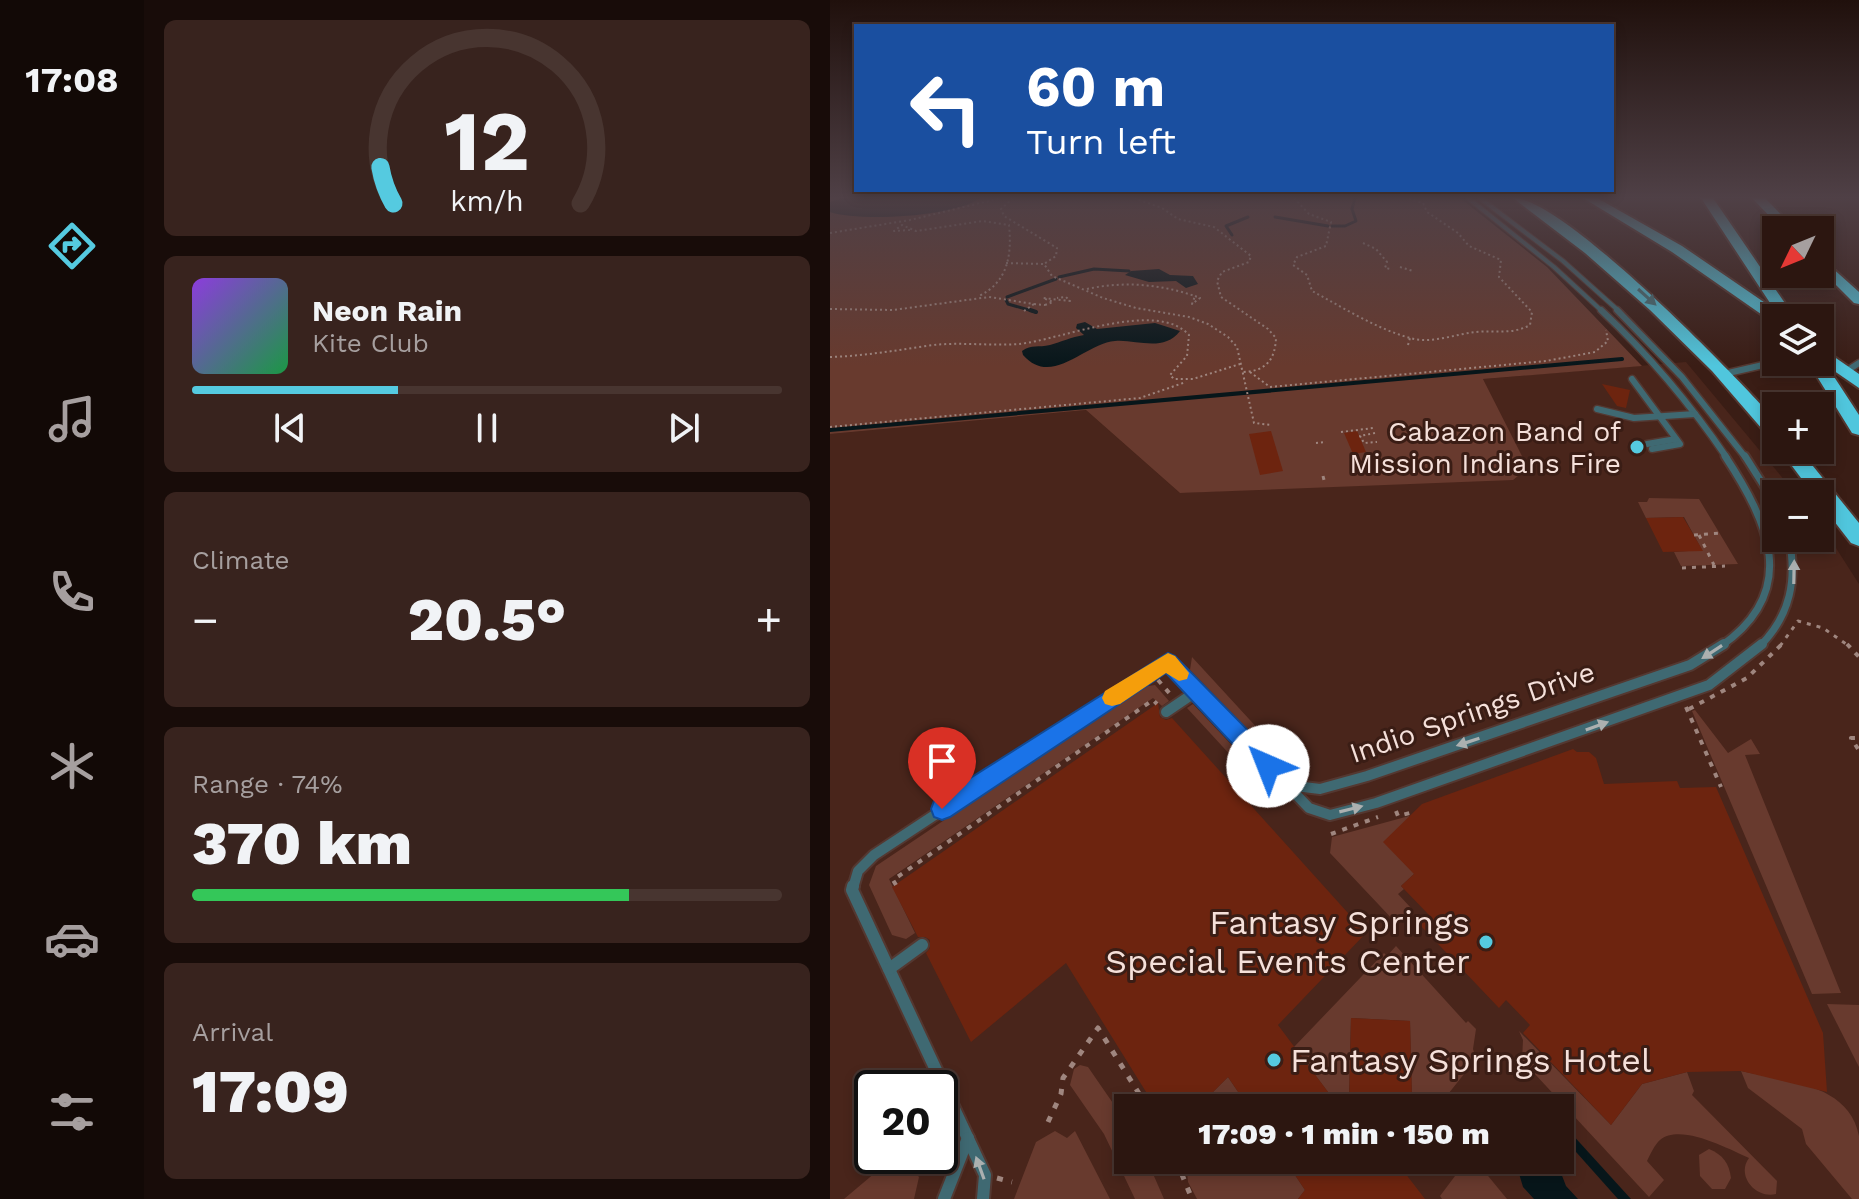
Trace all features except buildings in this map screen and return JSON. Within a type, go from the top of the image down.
[{"type":"highway","points":[[1595,254],[1645,295],[1762,417]]},
{"type":"highway","points":[[1684,254],[1762,308]]},
{"type":"highway","points":[[1744,254],[1778,304]]},
{"type":"highway","points":[[1834,275],[1859,300]]},
{"type":"highway","points":[[1834,361],[1854,373]]},
{"type":"highway","points":[[1825,376],[1859,429]]},
{"type":"highway","points":[[1801,464],[1859,538]]},
{"type":"lane","name":"Indio Springs Drive","points":[[1286,784],[1320,789],[1367,776],[1690,665],[1734,637],[1766,597],[1772,555],[1763,523],[1744,483],[1638,347],[1540,254]]},
{"type":"lane","points":[[1554,254],[1597,290],[1669,364],[1762,483]]},
{"type":"lane","points":[[1724,374],[1762,365]]},
{"type":"lane","points":[[1632,379],[1680,444],[1650,447]]},
{"type":"lane","points":[[1597,409],[1634,418],[1710,413]]},
{"type":"lane","name":"Indio Springs Drive","points":[[1286,784],[1309,808],[1330,815],[1376,803],[1709,685],[1736,670],[1776,631],[1796,578],[1791,552]]},
{"type":"lane","points":[[983,1199],[985,1175],[852,890],[858,871],[874,855],[1168,661],[1286,784]]},
{"type":"lane","points":[[1166,712],[1197,691]]},
{"type":"lane","points":[[889,969],[922,945]]},
{"type":"lane","points":[[944,1199],[968,1138]]},
{"type":"path","points":[[975,298],[995,289],[1004,279],[1007,254]]},
{"type":"path","points":[[1006,263],[1044,264],[1058,254]]},
{"type":"path","points":[[1244,373],[1270,364],[1275,355],[1276,338],[1268,329],[1221,297],[1217,281],[1222,272],[1249,262],[1251,256],[1248,254]]},
{"type":"path","points":[[1305,254],[1293,262],[1308,277],[1310,288],[1317,293],[1364,319],[1410,338],[1434,337]]},
{"type":"path","points":[[1380,254],[1387,262],[1385,268],[1391,269]]},
{"type":"path","points":[[1426,335],[1442,338],[1469,333],[1518,332],[1530,325],[1534,316],[1501,280],[1501,260],[1487,254]]},
{"type":"path","points":[[1044,264],[1052,276],[1124,305],[1163,311],[1208,324],[1233,342],[1244,373],[1252,418],[1256,424],[1272,425]]},
{"type":"path","points":[[1400,267],[1413,271]]},
{"type":"path","points":[[1308,277],[1312,275]]},
{"type":"path","points":[[1087,289],[1113,284],[1151,285],[1195,296]]},
{"type":"path","points":[[995,289],[1000,297]]},
{"type":"path","points":[[830,309],[903,309],[1000,297],[1045,305],[1053,302],[1043,298],[1057,298]]},
{"type":"path","points":[[1024,311],[1033,305]]},
{"type":"path","points":[[830,357],[872,356],[929,346],[1020,344],[1095,327],[1148,320],[1182,327],[1189,335],[1187,356],[1170,375],[1174,379],[1193,379]]},
{"type":"path","points":[[1250,372],[1270,387],[1546,361],[1595,352],[1604,347],[1608,334],[1604,326]]},
{"type":"path","points":[[1408,345],[1410,338]]},
{"type":"path","points":[[830,427],[1140,398],[1240,364]]},
{"type":"path","points":[[1341,432],[1373,428]]},
{"type":"path","points":[[1375,433],[1360,436],[1364,443],[1377,442]]},
{"type":"path","points":[[1316,443],[1326,442]]},
{"type":"path","points":[[1715,567],[1696,535],[1720,533]]},
{"type":"path","points":[[1682,568],[1725,566]]},
{"type":"path","points":[[1798,621],[1809,622],[1837,637],[1859,657]]},
{"type":"path","points":[[1163,685],[1173,698]]},
{"type":"path","points":[[896,885],[893,880],[1153,700],[1157,704]]},
{"type":"path","points":[[1686,707],[1721,787]]},
{"type":"path","points":[[1858,749],[1851,738],[1859,738]]},
{"type":"path","points":[[1396,811],[1398,816],[1414,812]]},
{"type":"path","points":[[1048,1122],[1061,1094],[1063,1078],[1098,1028],[1139,1094]]},
{"type":"path","points":[[1182,1174],[1192,1199]]},
{"type":"shaded area","points":[[830,254],[1531,254],[1547,267],[1642,366],[1483,379],[1528,468],[1513,480],[1180,493],[1086,410],[830,434]]},
{"type":"shaded area","points":[[1159,269],[1170,275],[1193,276],[1198,284],[1186,288],[1176,281],[1149,282],[1125,275],[1131,271]]},
{"type":"shaded area","points":[[1085,322],[1097,329],[1155,323],[1180,331],[1166,342],[1115,341],[1104,344],[1057,366],[1034,364],[1023,355],[1022,351],[1029,348],[1084,335],[1076,328],[1077,324]]},
{"type":"shaded area","points":[[1686,362],[1762,453],[1762,464],[1771,464],[1784,480],[1762,480],[1762,552],[1834,552],[1834,545],[1859,584],[1859,1199],[830,1199],[830,434],[1086,410],[1180,493],[1343,485],[1527,468],[1483,379]]},
{"type":"shaded area","points":[[1649,498],[1699,499],[1738,564],[1681,566],[1674,552],[1702,550],[1684,517],[1646,518],[1638,502],[1647,502]]},
{"type":"shaded area","points":[[1192,657],[1300,770],[1298,775],[1290,773],[1190,670]]},
{"type":"shaded area","points":[[1155,685],[1169,701],[1162,706],[1153,698],[889,879],[915,933],[906,939],[892,935],[869,885],[876,866],[1142,687]]},
{"type":"shaded area","points":[[1193,704],[1275,791],[1269,797],[1187,708]]},
{"type":"shaded area","points":[[1695,710],[1728,753],[1751,739],[1760,754],[1745,755],[1841,993],[1812,994],[1692,711]]},
{"type":"shaded area","points":[[1409,816],[1414,874],[1401,886],[1404,889],[1398,894],[1411,908],[1396,923],[1330,853],[1332,837]]},
{"type":"shaded area","points":[[1396,946],[1466,1023],[1468,1021],[1476,1029],[1473,1049],[1476,1059],[1448,1094],[1412,1094],[1410,1021],[1351,1018],[1349,1094],[1329,1094],[1294,1047],[1384,953],[1387,956]]},
{"type":"shaded area","points":[[1827,1004],[1859,1005],[1859,1067]]},
{"type":"shaded area","points":[[1519,1031],[1611,1125],[1642,1084],[1687,1072],[1694,1091],[1692,1095],[1777,1181],[1776,1194],[1761,1193],[1750,1184],[1745,1172],[1749,1158],[1704,1139],[1680,1134],[1660,1140],[1647,1161],[1664,1180],[1649,1197],[1574,1116],[1574,1094],[1554,1094],[1522,1060],[1523,1040]]},
{"type":"shaded area","points":[[1080,1065],[1088,1067],[1114,1105],[1114,1155],[1104,1134],[1070,1085],[1074,1069]]},
{"type":"shaded area","points":[[1741,1071],[1812,1087],[1842,1105],[1853,1118],[1859,1136],[1859,1199],[1852,1199],[1806,1144],[1802,1129],[1748,1088]]},
{"type":"shaded area","points":[[1228,1077],[1240,1094],[1211,1094]]},
{"type":"shaded area","points":[[1055,1131],[1067,1138],[1075,1131],[1110,1199],[1014,1199],[1036,1142]]},
{"type":"shaded area","points":[[1574,1136],[1631,1199],[1618,1199],[1574,1150]]},
{"type":"shaded area","points":[[1709,1149],[1722,1157],[1729,1168],[1731,1178],[1725,1189],[1712,1189],[1700,1176],[1699,1155]]},
{"type":"shaded area","points":[[874,1174],[916,1174],[919,1177],[914,1199],[844,1199]]},
{"type":"shaded area","points":[[1123,1174],[1153,1174],[1164,1199],[1135,1199]]},
{"type":"shaded area","points":[[1187,1174],[1294,1174],[1305,1190],[1298,1199],[1197,1199]]},
{"type":"shaded area","points":[[1456,1174],[1486,1174],[1507,1199],[1442,1199],[1440,1196]]},
{"type":"shaded area","points":[[1519,1174],[1561,1174],[1566,1186],[1578,1199],[1534,1199],[1523,1187]]},
{"type":"waterway","points":[[1059,277],[1094,269],[1129,271]]},
{"type":"waterway","points":[[1007,297],[1056,279]]},
{"type":"waterway","points":[[1006,300],[1008,304],[1036,312],[1030,310]]},
{"type":"waterway","points":[[830,430],[1622,359]]},
{"type":"slow traffic","points":[[1112,698],[1168,661],[1179,673]]},
{"type":"place","name":"Cabazon Band of Mission Indians Fire","points":[[1637,447]]},
{"type":"place","name":"Fantasy Springs Special Events Center","points":[[1486,942]]},
{"type":"place","name":"Fantasy Springs Hotel","points":[[1274,1060]]},
{"type":"route","points":[[942,809],[1168,661],[1268,766]]}]
